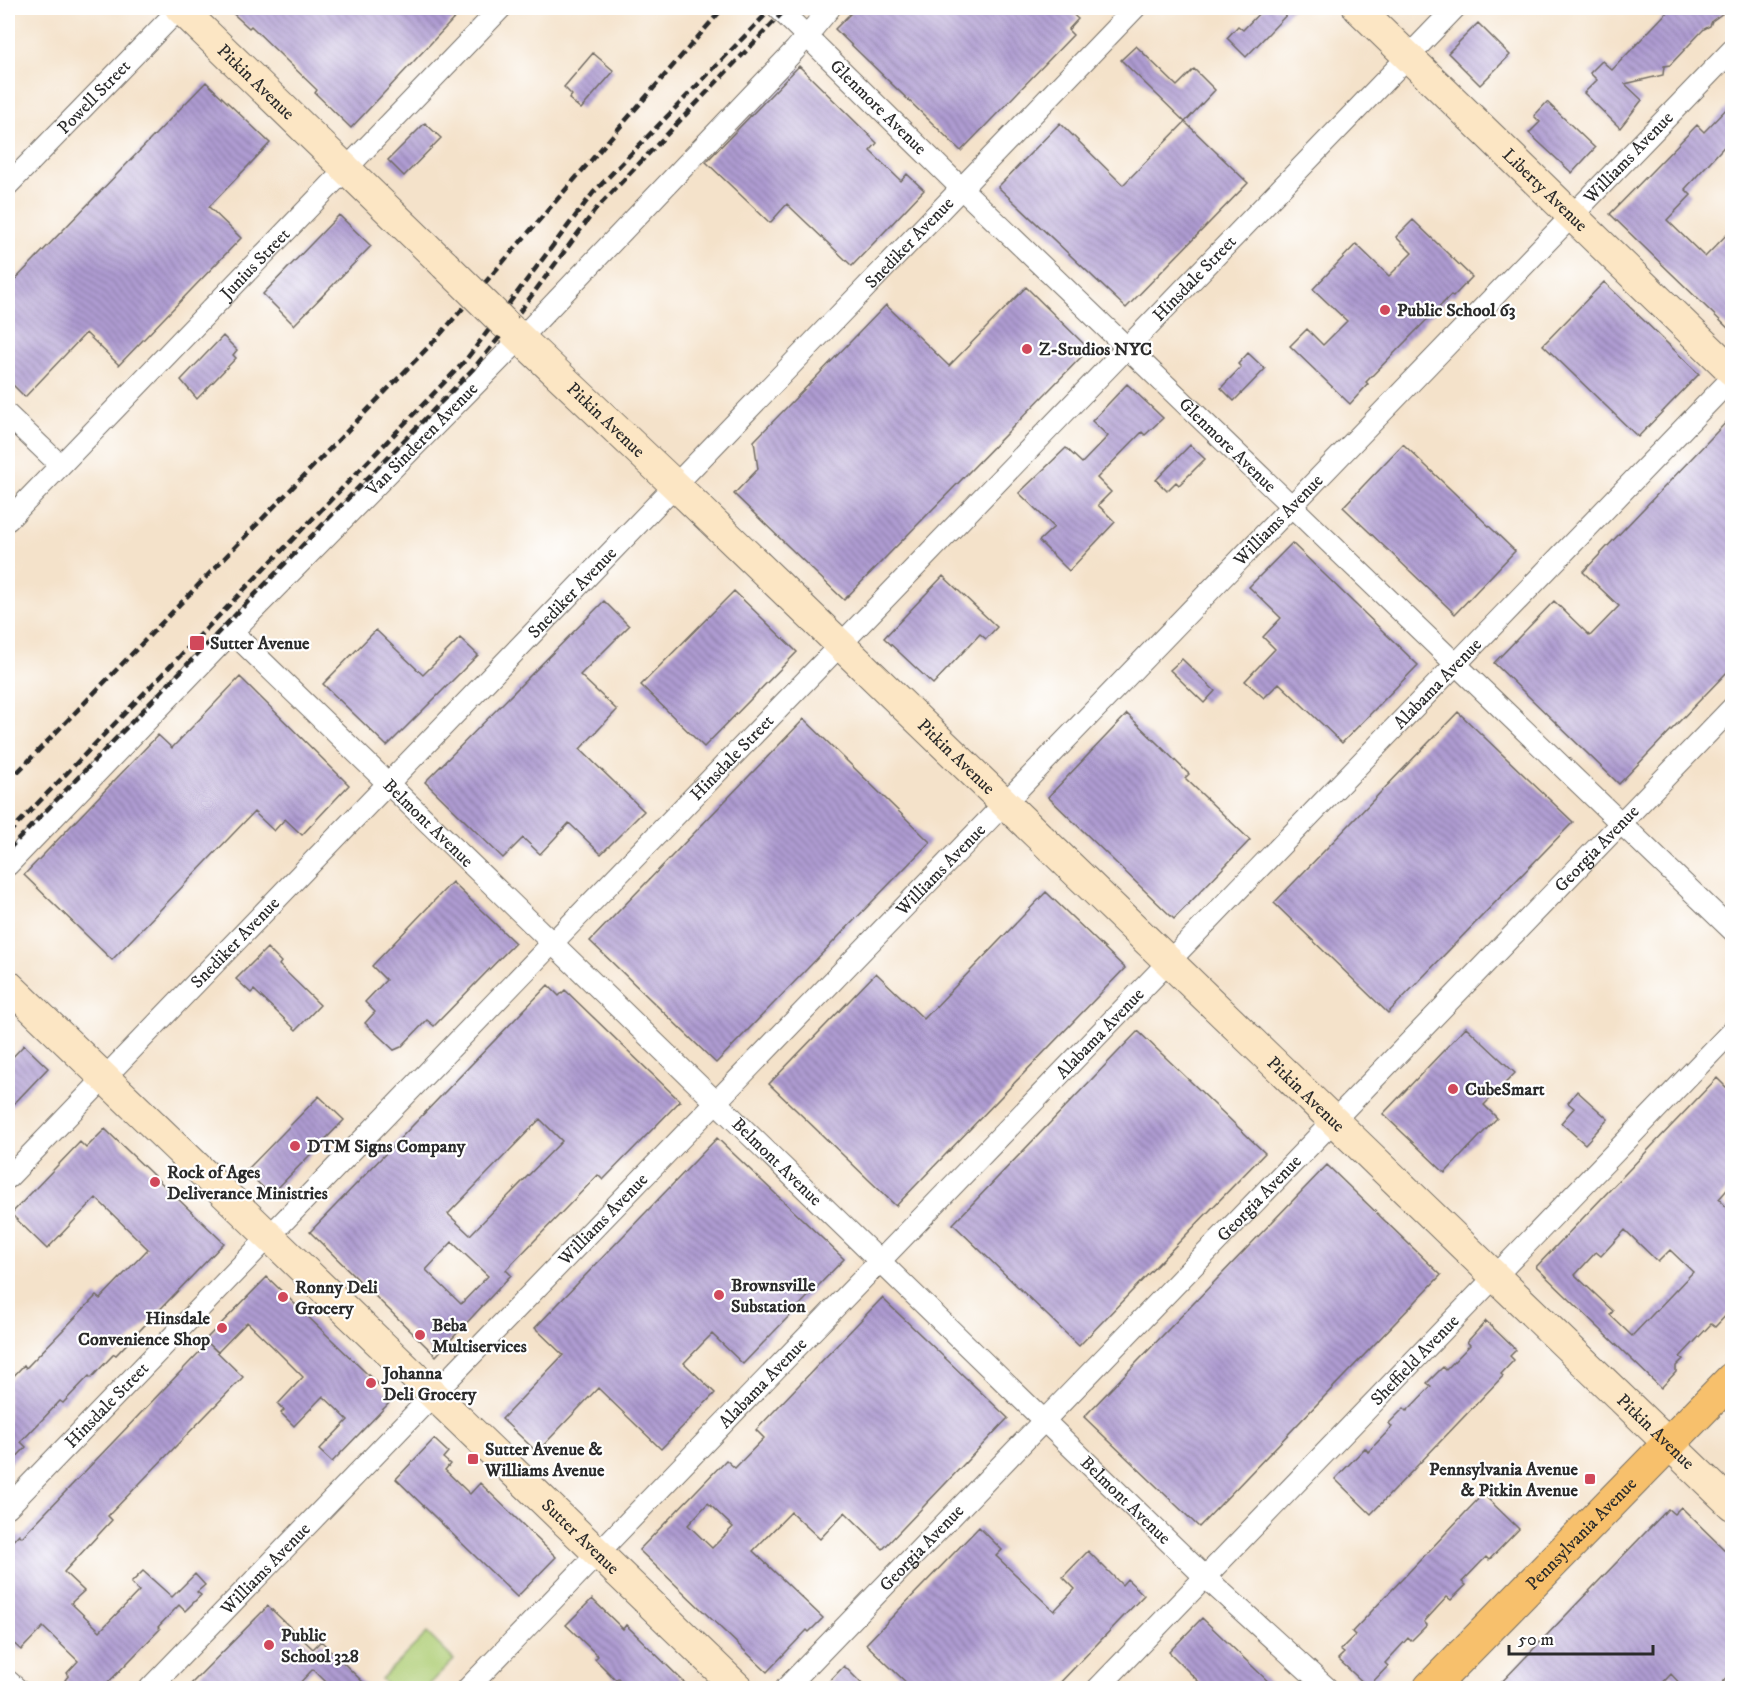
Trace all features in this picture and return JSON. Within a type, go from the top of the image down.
[{"type":"main road","name":"Pennsylvania Avenue","points":[[1430,1689],[1732,1379]]},
{"type":"street","name":"Pitkin Avenue","points":[[180,8],[1732,1505]]},
{"type":"street","name":"Powell Street","points":[[8,185],[180,8]]},
{"type":"street","name":"Junius Street","points":[[8,520],[501,8]]},
{"type":"street","name":"Van Sinderen Avenue","points":[[8,865],[231,632],[512,330],[806,36],[830,8]]},
{"type":"street","name":"Snediker Avenue","points":[[8,1178],[1135,8]]},
{"type":"street","name":"Liberty Avenue","points":[[1358,8],[1732,371]]},
{"type":"street","name":"Hinsdale Street","points":[[8,1507],[1455,8]]},
{"type":"street","name":"Glenmore Avenue","points":[[782,12],[962,189],[1732,930]]},
{"type":"street","name":"Williams Avenue","points":[[150,1689],[1732,50]]},
{"type":"street","name":"Alabama Avenue","points":[[468,1689],[1732,378]]},
{"type":"street","points":[[8,415],[60,465]]},
{"type":"street","name":"Belmont Avenue","points":[[231,632],[1205,1577],[1327,1689]]},
{"type":"street","name":"Georgia Avenue","points":[[786,1689],[1732,708]]},
{"type":"street","name":"Sutter Avenue","points":[[8,985],[738,1689]]},
{"type":"street","name":"Sheffield Avenue","points":[[1098,1689],[1732,1031]]},
{"type":"street","points":[[8,1681],[16,1689]]},
{"type":"green space","points":[[427,1633],[454,1660],[426,1688],[391,1688],[381,1679]]},
{"type":"building","points":[[227,8],[464,8],[351,128],[315,93],[317,90],[251,26],[249,28]]},
{"type":"building","points":[[856,8],[1066,8],[1078,19],[1068,30],[1073,35],[961,151],[835,29]]},
{"type":"building","points":[[1264,8],[1293,8],[1246,57],[1227,38],[1238,26],[1243,30]]},
{"type":"building","points":[[1671,8],[1730,8],[1712,21],[1710,26],[1704,29],[1670,65],[1664,66],[1663,75],[1625,84],[1642,100],[1620,128],[1584,93],[1597,80],[1590,73],[1602,61],[1612,70]]},
{"type":"building","points":[[1478,23],[1510,55],[1480,85],[1448,53]]},
{"type":"building","points":[[1136,46],[1177,86],[1194,69],[1215,90],[1185,122],[1121,60]]},
{"type":"building","points":[[593,53],[614,71],[581,109],[569,99],[572,95],[564,87]]},
{"type":"building","points":[[799,66],[877,143],[870,151],[901,181],[907,174],[924,190],[852,266],[787,204],[770,223],[706,162]]},
{"type":"building","points":[[206,82],[270,143],[209,207],[241,238],[119,365],[86,333],[25,397],[8,380],[8,287]]},
{"type":"building","points":[[1547,102],[1595,148],[1572,173],[1529,133],[1540,122],[1534,116]]},
{"type":"building","points":[[1732,103],[1732,138],[1685,189],[1691,195],[1667,220],[1705,257],[1732,229],[1732,332],[1610,214],[1697,125],[1704,132]]},
{"type":"building","points":[[1185,122],[1248,183],[1126,308],[998,187],[1060,123],[1123,185]]},
{"type":"building","points":[[425,123],[441,138],[404,176],[388,160]]},
{"type":"building","points":[[339,215],[371,246],[294,325],[263,294]]},
{"type":"building","name":"Public School 63","points":[[1413,220],[1472,277],[1453,297],[1451,295],[1366,382],[1368,384],[1350,404],[1290,346],[1307,329],[1323,345],[1347,321],[1313,289],[1356,244],[1389,276],[1412,253],[1396,237]]},
{"type":"building","points":[[1604,282],[1699,374],[1638,437],[1543,345]]},
{"type":"building","points":[[1026,287],[1089,349],[844,600],[734,494],[758,469],[754,441],[886,305],[949,366]]},
{"type":"building","points":[[223,336],[237,350],[233,355],[236,358],[197,399],[181,380]]},
{"type":"building","points":[[1248,353],[1265,369],[1234,401],[1221,388],[1241,367],[1238,364]]},
{"type":"building","points":[[1127,384],[1163,418],[1145,435],[1142,432],[1097,478],[1111,492],[1098,505],[1115,522],[1069,571],[1039,541],[1054,527],[1019,493],[1066,448],[1082,463],[1108,436],[1092,421]]},
{"type":"building","points":[[1732,416],[1732,667],[1619,784],[1494,663],[1554,601],[1590,636],[1619,606],[1583,572]]},
{"type":"building","points":[[1403,444],[1515,551],[1455,614],[1343,507]]},
{"type":"building","points":[[1190,445],[1205,459],[1179,485],[1176,482],[1167,491],[1156,480]]},
{"type":"building","points":[[1292,543],[1418,665],[1342,743],[1279,683],[1264,698],[1245,681],[1275,649],[1263,637],[1281,618],[1249,587]]},
{"type":"building","points":[[943,576],[997,627],[986,639],[980,634],[933,684],[884,638]]},
{"type":"building","points":[[734,591],[797,652],[704,747],[641,685]]},
{"type":"building","points":[[604,601],[629,626],[580,675],[617,710],[580,749],[644,811],[601,854],[569,823],[540,854],[523,838],[503,858],[425,782]]},
{"type":"building","points":[[376,630],[423,675],[460,638],[478,655],[387,746],[323,684]]},
{"type":"building","points":[[1182,659],[1215,691],[1204,703],[1170,670]]},
{"type":"building","points":[[240,677],[349,785],[302,835],[285,819],[274,831],[254,812],[112,960],[24,875],[158,735],[172,748]]},
{"type":"building","points":[[1458,712],[1573,822],[1388,1013],[1274,903]]},
{"type":"building","points":[[1127,714],[1189,774],[1185,778],[1250,840],[1174,919],[1048,797]]},
{"type":"building","points":[[804,719],[930,842],[716,1063],[590,941]]},
{"type":"building","points":[[452,882],[515,943],[434,1026],[427,1020],[401,1047],[394,1050],[365,1023],[375,1012],[365,1002],[386,980],[372,966]]},
{"type":"building","points":[[1046,892],[1125,968],[896,1206],[769,1084],[876,973],[924,1019]]},
{"type":"building","points":[[267,948],[281,962],[279,965],[320,1005],[296,1030],[254,990],[251,993],[236,979]]},
{"type":"building","points":[[548,985],[559,996],[565,990],[680,1101],[603,1180],[598,1175],[506,1270],[511,1275],[436,1356],[310,1232]],"holes":[[[540,1119],[562,1141],[470,1235],[448,1214]],[[452,1242],[488,1276],[461,1304],[426,1270]]]},
{"type":"building","name":"CubeSmart","points":[[1466,1027],[1515,1073],[1484,1105],[1497,1118],[1445,1173],[1383,1114]]},
{"type":"building","points":[[1138,1031],[1265,1153],[1079,1346],[953,1224]]},
{"type":"building","points":[[24,1045],[48,1068],[8,1110],[8,1062]]},
{"type":"building","points":[[1717,1078],[1732,1093],[1732,1184],[1719,1199],[1732,1213],[1732,1309],[1715,1327],[1711,1324],[1680,1357],[1683,1359],[1676,1366],[1676,1372],[1661,1388],[1536,1267]],"holes":[[[1625,1230],[1658,1262],[1670,1250],[1693,1272],[1632,1336],[1610,1315],[1613,1311],[1575,1275],[1596,1252],[1601,1256]]]},
{"type":"building","points":[[1577,1091],[1608,1119],[1585,1144],[1561,1123],[1574,1108],[1568,1103]]},
{"type":"building","name":"DTM Signs Company","points":[[319,1096],[344,1120],[271,1195],[246,1171]]},
{"type":"building","points":[[105,1129],[224,1243],[116,1355],[114,1354],[91,1378],[89,1376],[63,1403],[60,1401],[21,1442],[26,1447],[8,1466],[8,1382],[24,1365],[26,1368],[96,1296],[100,1299],[148,1249],[96,1198],[47,1249],[11,1214],[80,1142],[86,1148]]},
{"type":"building","name":"Brownsville Substation","points":[[717,1138],[844,1259],[743,1364],[712,1334],[702,1344],[684,1363],[715,1393],[661,1449],[598,1388],[537,1452],[502,1419],[563,1355],[535,1328]]},
{"type":"building","points":[[1327,1165],[1441,1275],[1199,1527],[1084,1417]]},
{"type":"building","points":[[267,1277],[393,1399],[332,1462],[319,1450],[348,1420],[323,1396],[294,1426],[281,1413],[284,1410],[278,1404],[303,1377],[247,1322],[218,1352],[205,1340]]},
{"type":"building","points":[[882,1298],[1008,1418],[883,1549],[845,1512],[820,1539],[791,1512],[753,1551],[823,1618],[809,1632],[807,1630],[767,1672],[639,1550],[726,1460],[735,1468],[764,1438],[756,1430]],"holes":[[[708,1503],[733,1527],[712,1548],[688,1525]]]},
{"type":"building","points":[[1486,1321],[1516,1350],[1510,1356],[1514,1360],[1501,1374],[1503,1376],[1371,1514],[1335,1479],[1365,1448],[1368,1452],[1392,1427],[1389,1423],[1404,1408],[1407,1411],[1431,1386],[1427,1383],[1443,1367],[1446,1370],[1470,1345],[1467,1342]]},
{"type":"building","points":[[208,1343],[243,1377],[108,1516],[112,1520],[64,1572],[84,1591],[71,1603],[100,1631],[139,1591],[131,1583],[143,1571],[172,1597],[195,1574],[205,1585],[197,1592],[201,1595],[185,1611],[179,1605],[158,1627],[160,1629],[102,1689],[73,1689],[65,1680],[69,1675],[67,1673],[78,1661],[43,1627],[21,1650],[8,1638],[8,1546],[19,1534],[22,1537]]},
{"type":"building","points":[[434,1439],[448,1452],[443,1458],[450,1464],[445,1470],[470,1494],[480,1483],[556,1557],[517,1597],[396,1479]]},
{"type":"building","points":[[1483,1494],[1519,1529],[1489,1560],[1486,1557],[1462,1582],[1466,1585],[1451,1600],[1447,1597],[1424,1622],[1427,1625],[1411,1641],[1408,1638],[1385,1663],[1388,1666],[1368,1687],[1338,1659],[1344,1653],[1340,1650],[1355,1635],[1352,1632]]},
{"type":"building","points":[[1681,1507],[1732,1557],[1732,1672],[1717,1689],[1685,1689],[1671,1674],[1657,1689],[1495,1689],[1668,1509],[1674,1514]]},
{"type":"building","points":[[979,1527],[1002,1550],[996,1556],[1054,1611],[1075,1589],[1063,1577],[1088,1551],[1122,1585],[1127,1579],[1144,1595],[1054,1689],[913,1689],[866,1644]]},
{"type":"building","points":[[592,1599],[623,1629],[626,1625],[691,1689],[629,1689],[618,1678],[616,1680],[595,1659],[598,1656],[566,1625]]},
{"type":"building","name":"Public School 328","points":[[268,1606],[313,1649],[321,1641],[370,1689],[333,1689],[313,1669],[294,1689],[186,1689]]},
{"type":"building","points":[[1202,1618],[1276,1689],[1206,1689],[1169,1652]]},
{"type":"building","points":[[844,1666],[867,1689],[822,1689]]},
{"type":"railway","points":[[8,782],[438,337],[723,8]]},
{"type":"railway","points":[[8,834],[465,361],[593,193],[772,8]]},
{"type":"railway","points":[[8,850],[474,368],[512,322],[596,209],[787,8]]},
{"type":"place","name":"Public School 63","points":[[1385,310]]},
{"type":"place","name":"Z-Studios NYC","points":[[1027,349]]},
{"type":"place","name":"Sutter Avenue","points":[[197,643]]},
{"type":"place","name":"CubeSmart","points":[[1453,1089]]},
{"type":"place","name":"DTM Signs Company","points":[[295,1146]]},
{"type":"place","name":"Rock of Ages Deliverance Ministries","points":[[155,1182]]},
{"type":"place","name":"Brownsville Substation","points":[[719,1295]]},
{"type":"place","name":"Ronny Deli Grocery","points":[[283,1297]]},
{"type":"place","name":"Hinsdale Convenience Shop","points":[[222,1328]]},
{"type":"place","name":"Beba Multiservices","points":[[420,1335]]},
{"type":"place","name":"Johanna Deli Grocery","points":[[371,1383]]},
{"type":"place","name":"Sutter Avenue & Williams Avenue","points":[[473,1459]]},
{"type":"place","name":"Pennsylvania Avenue & Pitkin Avenue","points":[[1590,1479]]},
{"type":"place","name":"Public School 328","points":[[269,1645]]}]
